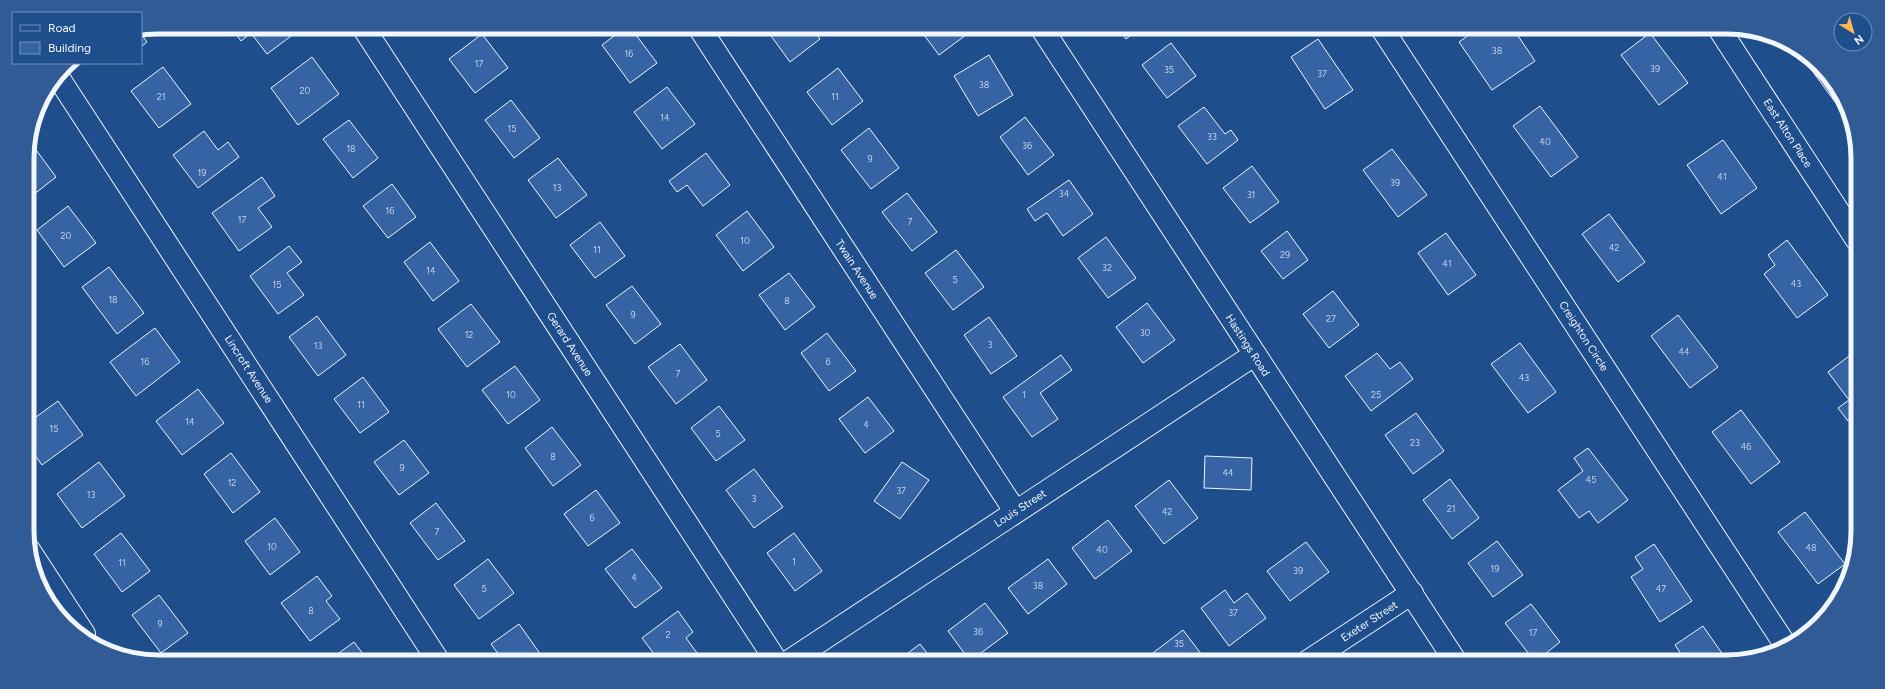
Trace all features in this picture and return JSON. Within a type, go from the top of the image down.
[{"type":"street","name":"Gerard Avenue","points":[[368,34],[772,655]]},
{"type":"street","name":"Twain Avenue","points":[[704,34],[1015,511]]},
{"type":"street","name":"Hastings Road","points":[[1046,34],[1451,655]]},
{"type":"street","name":"Creighton Circle","points":[[1386,34],[1783,641]]},
{"type":"street","name":"East Alton Place","points":[[1723,34],[1851,231]]},
{"type":"street","name":"Lincroft Avenue","points":[[61,82],[434,655]]},
{"type":"street","name":"Louis Street","points":[[799,655],[1254,355]]},
{"type":"street","points":[[39,566],[79,626]]},
{"type":"street","name":"Exeter Street","points":[[1318,655],[1412,594]]},
{"type":"building","points":[[236,34],[250,34],[241,41]]},
{"type":"building","points":[[252,34],[294,34],[267,54]]},
{"type":"building","points":[[482,34],[508,68],[475,93],[449,59]]},
{"type":"building","points":[[617,34],[635,34],[657,63],[630,83],[602,45]]},
{"type":"building","points":[[770,34],[816,34],[820,39],[790,62]]},
{"type":"building","points":[[923,34],[967,34],[939,55]]},
{"type":"building","points":[[1122,34],[1133,34],[1126,39]]},
{"type":"building","points":[[1470,34],[1517,34],[1535,61],[1492,90],[1459,42]]},
{"type":"building","points":[[1651,34],[1688,83],[1659,105],[1621,55]]},
{"type":"building","points":[[142,35],[147,42],[142,46]]},
{"type":"building","points":[[1318,39],[1353,90],[1325,109],[1291,57]]},
{"type":"building","points":[[1171,43],[1196,76],[1167,98],[1142,65]]},
{"type":"building","points":[[989,55],[1013,95],[978,116],[954,76]]},
{"type":"building","points":[[312,57],[339,94],[298,125],[271,88]]},
{"type":"building","points":[[163,67],[191,104],[159,128],[131,91]]},
{"type":"building","points":[[1811,67],[1820,76],[1830,89],[1841,110],[1841,110],[1810,68]]},
{"type":"building","points":[[838,68],[863,101],[832,125],[807,92]]},
{"type":"building","points":[[667,87],[695,124],[662,149],[634,112]]},
{"type":"building","points":[[511,100],[540,138],[514,158],[485,120]]},
{"type":"building","points":[[1540,106],[1578,157],[1551,177],[1513,126]]},
{"type":"building","points":[[1204,107],[1225,134],[1231,130],[1238,140],[1207,164],[1178,126]]},
{"type":"building","points":[[1025,117],[1054,155],[1028,175],[1000,137]]},
{"type":"building","points":[[349,120],[378,158],[353,178],[323,139]]},
{"type":"building","points":[[869,128],[899,168],[871,189],[841,150]]},
{"type":"building","points":[[204,131],[218,150],[228,142],[239,157],[198,188],[173,155]]},
{"type":"building","points":[[1723,140],[1757,188],[1721,214],[1687,165]]},
{"type":"building","points":[[34,148],[56,177],[34,194]]},
{"type":"building","points":[[1392,149],[1427,195],[1398,217],[1363,170]]},
{"type":"building","points":[[706,153],[730,185],[703,206],[687,185],[677,192],[669,181]]},
{"type":"building","points":[[558,158],[587,195],[556,218],[528,180]]},
{"type":"building","points":[[1252,166],[1279,202],[1250,223],[1223,188]]},
{"type":"building","points":[[262,177],[275,196],[258,208],[272,227],[239,251],[212,213]]},
{"type":"building","points":[[1069,180],[1093,214],[1063,236],[1047,213],[1035,221],[1027,209]]},
{"type":"building","points":[[392,184],[416,217],[388,238],[363,206]]},
{"type":"building","points":[[907,193],[937,232],[912,251],[882,212]]},
{"type":"building","points":[[68,206],[96,243],[64,267],[37,230]]},
{"type":"building","points":[[747,211],[774,247],[743,271],[716,235]]},
{"type":"building","points":[[1609,214],[1645,262],[1618,282],[1582,234]]},
{"type":"building","points":[[600,222],[625,256],[595,278],[570,245]]},
{"type":"building","points":[[1287,231],[1308,260],[1283,279],[1261,251]]},
{"type":"building","points":[[1446,233],[1476,275],[1448,295],[1418,253]]},
{"type":"building","points":[[1106,237],[1136,278],[1108,298],[1078,258]]},
{"type":"building","points":[[1787,240],[1828,295],[1797,318],[1764,274],[1775,265],[1768,255]]},
{"type":"building","points":[[430,242],[459,281],[433,301],[404,262]]},
{"type":"building","points":[[289,246],[302,262],[287,273],[304,295],[278,314],[250,276]]},
{"type":"building","points":[[956,250],[984,287],[953,310],[925,273]]},
{"type":"building","points":[[109,267],[144,313],[117,334],[82,287]]},
{"type":"building","points":[[789,273],[815,307],[785,330],[759,295]]},
{"type":"building","points":[[632,286],[661,324],[635,344],[606,305]]},
{"type":"building","points":[[1333,291],[1359,325],[1329,348],[1303,314]]},
{"type":"building","points":[[1147,303],[1175,340],[1143,363],[1116,327]]},
{"type":"building","points":[[471,304],[500,342],[467,367],[438,329]]},
{"type":"building","points":[[1678,315],[1718,367],[1690,388],[1651,336]]},
{"type":"building","points":[[317,316],[346,355],[318,376],[289,337]]},
{"type":"building","points":[[989,317],[1017,356],[991,374],[964,335]]},
{"type":"building","points":[[155,328],[180,362],[136,396],[110,362]]},
{"type":"building","points":[[827,333],[856,371],[829,391],[801,353]]},
{"type":"building","points":[[1520,343],[1556,392],[1528,413],[1491,364]]},
{"type":"building","points":[[680,344],[707,380],[676,404],[648,367]]},
{"type":"building","points":[[1377,353],[1390,369],[1400,362],[1413,379],[1371,411],[1345,376]]},
{"type":"building","points":[[1061,355],[1072,370],[1040,393],[1058,419],[1032,437],[1003,397]]},
{"type":"building","points":[[1851,355],[1851,419],[1848,421],[1838,408],[1849,400],[1828,372]]},
{"type":"building","points":[[515,366],[540,400],[508,424],[482,390]]},
{"type":"building","points":[[363,377],[389,412],[360,433],[334,399]]},
{"type":"building","points":[[198,389],[224,423],[182,455],[156,421]]},
{"type":"building","points":[[868,397],[894,431],[865,453],[839,419]]},
{"type":"building","points":[[58,401],[83,435],[42,465],[34,454],[34,418]]},
{"type":"building","points":[[719,406],[745,440],[716,461],[691,428]]},
{"type":"building","points":[[1741,410],[1780,462],[1751,484],[1712,432]]},
{"type":"building","points":[[1416,413],[1444,451],[1413,474],[1385,435]]},
{"type":"building","points":[[552,427],[581,465],[553,486],[525,448]]},
{"type":"building","points":[[404,440],[429,473],[399,495],[374,462]]},
{"type":"building","points":[[1588,448],[1628,500],[1598,523],[1589,511],[1579,518],[1558,490],[1583,471],[1574,458]]},
{"type":"building","points":[[231,453],[260,492],[233,513],[204,474]]},
{"type":"building","points":[[1205,456],[1252,458],[1251,490],[1204,488]]},
{"type":"building","points":[[99,462],[125,496],[82,528],[57,494]]},
{"type":"building","points":[[902,462],[929,480],[900,519],[874,501]]},
{"type":"building","points":[[754,469],[783,507],[754,528],[726,490]]},
{"type":"building","points":[[1450,479],[1479,518],[1452,539],[1423,500]]},
{"type":"building","points":[[1169,480],[1198,518],[1164,544],[1135,506]]},
{"type":"building","points":[[596,490],[620,523],[588,546],[564,514]]},
{"type":"building","points":[[436,503],[465,541],[438,560],[410,523]]},
{"type":"building","points":[[1805,512],[1845,564],[1818,584],[1778,532]]},
{"type":"building","points":[[275,518],[300,552],[270,575],[245,541]]},
{"type":"building","points":[[1108,520],[1132,551],[1095,579],[1072,548]]},
{"type":"building","points":[[121,533],[150,571],[122,592],[94,554]]},
{"type":"building","points":[[794,533],[822,571],[795,591],[767,553]]},
{"type":"building","points":[[1497,541],[1523,575],[1493,597],[1468,563]]},
{"type":"building","points":[[1306,542],[1329,572],[1290,601],[1267,571]]},
{"type":"building","points":[[1654,544],[1692,601],[1660,622],[1631,577],[1643,569],[1635,557]]},
{"type":"building","points":[[632,549],[662,588],[635,608],[605,569]]},
{"type":"building","points":[[488,559],[514,593],[479,619],[454,585]]},
{"type":"building","points":[[1048,559],[1067,584],[1028,614],[1008,588]]},
{"type":"building","points":[[317,576],[332,596],[326,601],[340,619],[310,641],[281,603]]},
{"type":"building","points":[[1225,590],[1234,603],[1247,593],[1266,618],[1229,646],[1201,608]]},
{"type":"building","points":[[159,595],[188,633],[161,653],[132,615]]},
{"type":"building","points":[[985,603],[1008,633],[978,655],[966,655],[948,631]]},
{"type":"building","points":[[1531,604],[1560,642],[1544,655],[1530,655],[1505,623]]},
{"type":"building","points":[[678,611],[693,632],[686,638],[697,653],[695,655],[655,655],[642,638]]},
{"type":"building","points":[[519,624],[541,655],[499,655],[491,644]]},
{"type":"building","points":[[1703,626],[1723,655],[1680,655],[1681,654],[1675,645]]},
{"type":"building","points":[[1183,630],[1202,655],[1150,655]]},
{"type":"building","points":[[354,642],[364,655],[336,655]]},
{"type":"building","points":[[920,644],[929,655],[905,655]]}]
